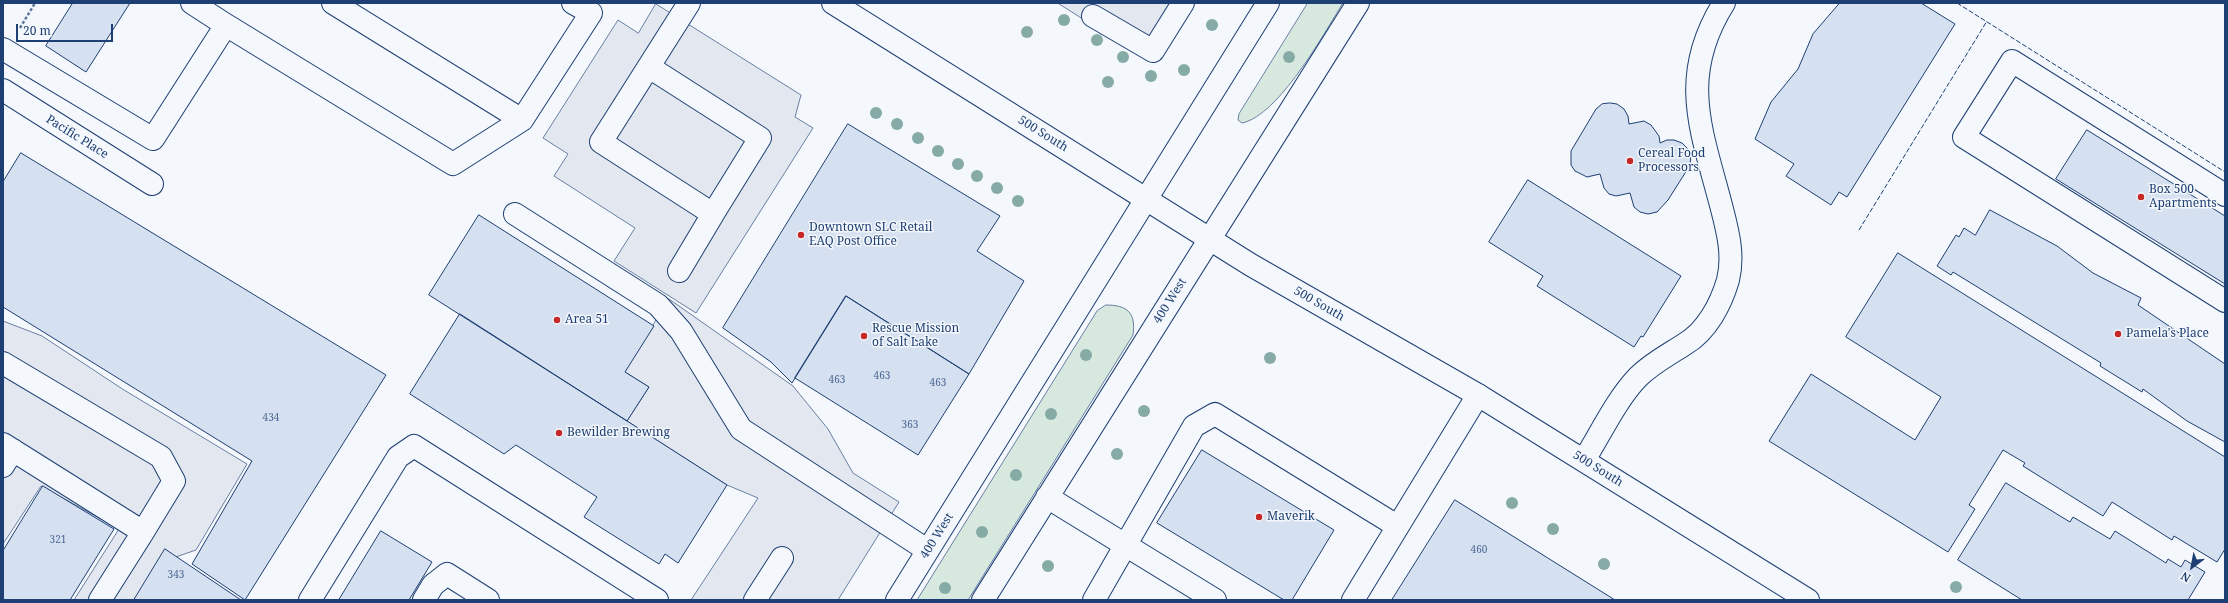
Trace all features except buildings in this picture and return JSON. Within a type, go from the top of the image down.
[{"type":"street","points":[[192,3],[453,164],[522,120],[591,13],[573,3]]},
{"type":"street","points":[[333,3],[522,120]]},
{"type":"street","points":[[689,3],[601,142],[713,214]]},
{"type":"street","name":"500 South","points":[[833,3],[1251,265],[1478,394],[1808,600]]},
{"type":"street","points":[[1093,16],[1152,51],[1183,3]]},
{"type":"street","name":"400 West","points":[[897,600],[1268,3]]},
{"type":"street","name":"400 West","points":[[982,600],[1358,3]]},
{"type":"street","points":[[1584,460],[1624,395],[1637,378],[1649,366],[1686,344],[1701,330],[1713,314],[1726,284],[1730,259],[1730,240],[1697,113],[1696,86],[1699,60],[1705,39],[1724,3]]},
{"type":"street","points":[[3,49],[153,139],[226,24]]},
{"type":"street","points":[[2225,195],[2012,61],[1964,137],[2225,301]]},
{"type":"street","points":[[649,67],[760,138],[679,271]]},
{"type":"street","name":"Pacific Place","points":[[3,90],[152,184]]},
{"type":"street","points":[[515,214],[658,305],[681,332],[741,429],[928,550]]},
{"type":"street","points":[[3,363],[161,457],[174,481],[100,600]]},
{"type":"street","points":[[1353,600],[1478,394]]},
{"type":"street","points":[[1094,600],[1194,426],[1215,414],[1397,526]]},
{"type":"street","points":[[310,600],[398,457],[414,446],[657,600]]},
{"type":"street","points":[[6,453],[142,532]]},
{"type":"street","points":[[1047,497],[1215,600]]},
{"type":"street","points":[[755,600],[782,558]]},
{"type":"street","points":[[424,600],[433,585],[447,574],[488,600]]},
{"type":"shaded area","points":[[1058,3],[1186,3],[1150,61]]},
{"type":"shaded area","points":[[1308,3],[1343,3],[1312,53],[1285,90],[1271,105],[1256,117],[1242,123],[1238,120],[1239,114]]},
{"type":"shaded area","points":[[656,4],[801,95],[795,117],[813,128],[696,313],[614,261],[635,228],[554,176],[568,154],[543,138],[618,20],[638,33]]},
{"type":"shaded area","points":[[669,299],[793,386],[828,429],[853,473],[899,502],[838,600],[691,600],[758,498],[727,485],[627,421],[649,387],[625,372]]},
{"type":"shaded area","points":[[1106,305],[1114,305],[1129,312],[1133,321],[1133,335],[968,600],[917,600],[1097,311]]},
{"type":"shaded area","points":[[3,321],[42,336],[124,390],[247,464],[196,550],[164,561],[139,600],[74,600],[119,529],[41,486],[3,544]]},
{"type":"fence","points":[[1957,3],[2225,172]]},
{"type":"fence","points":[[1859,230],[1987,21]]},
{"type":"place","name":"Cereal Food Processors","points":[[1630,161]]},
{"type":"place","name":"Box 500 Apartments","points":[[2141,197]]},
{"type":"place","name":"Downtown SLC Retail EAQ Post Office","points":[[801,235]]},
{"type":"place","name":"Area 51","points":[[557,320]]},
{"type":"place","name":"Pamela's Place","points":[[2118,334]]},
{"type":"place","name":"Rescue Mission of Salt Lake","points":[[864,336]]},
{"type":"place","name":"Bewilder Brewing","points":[[559,433]]},
{"type":"place","name":"Maverik","points":[[1259,517]]}]
